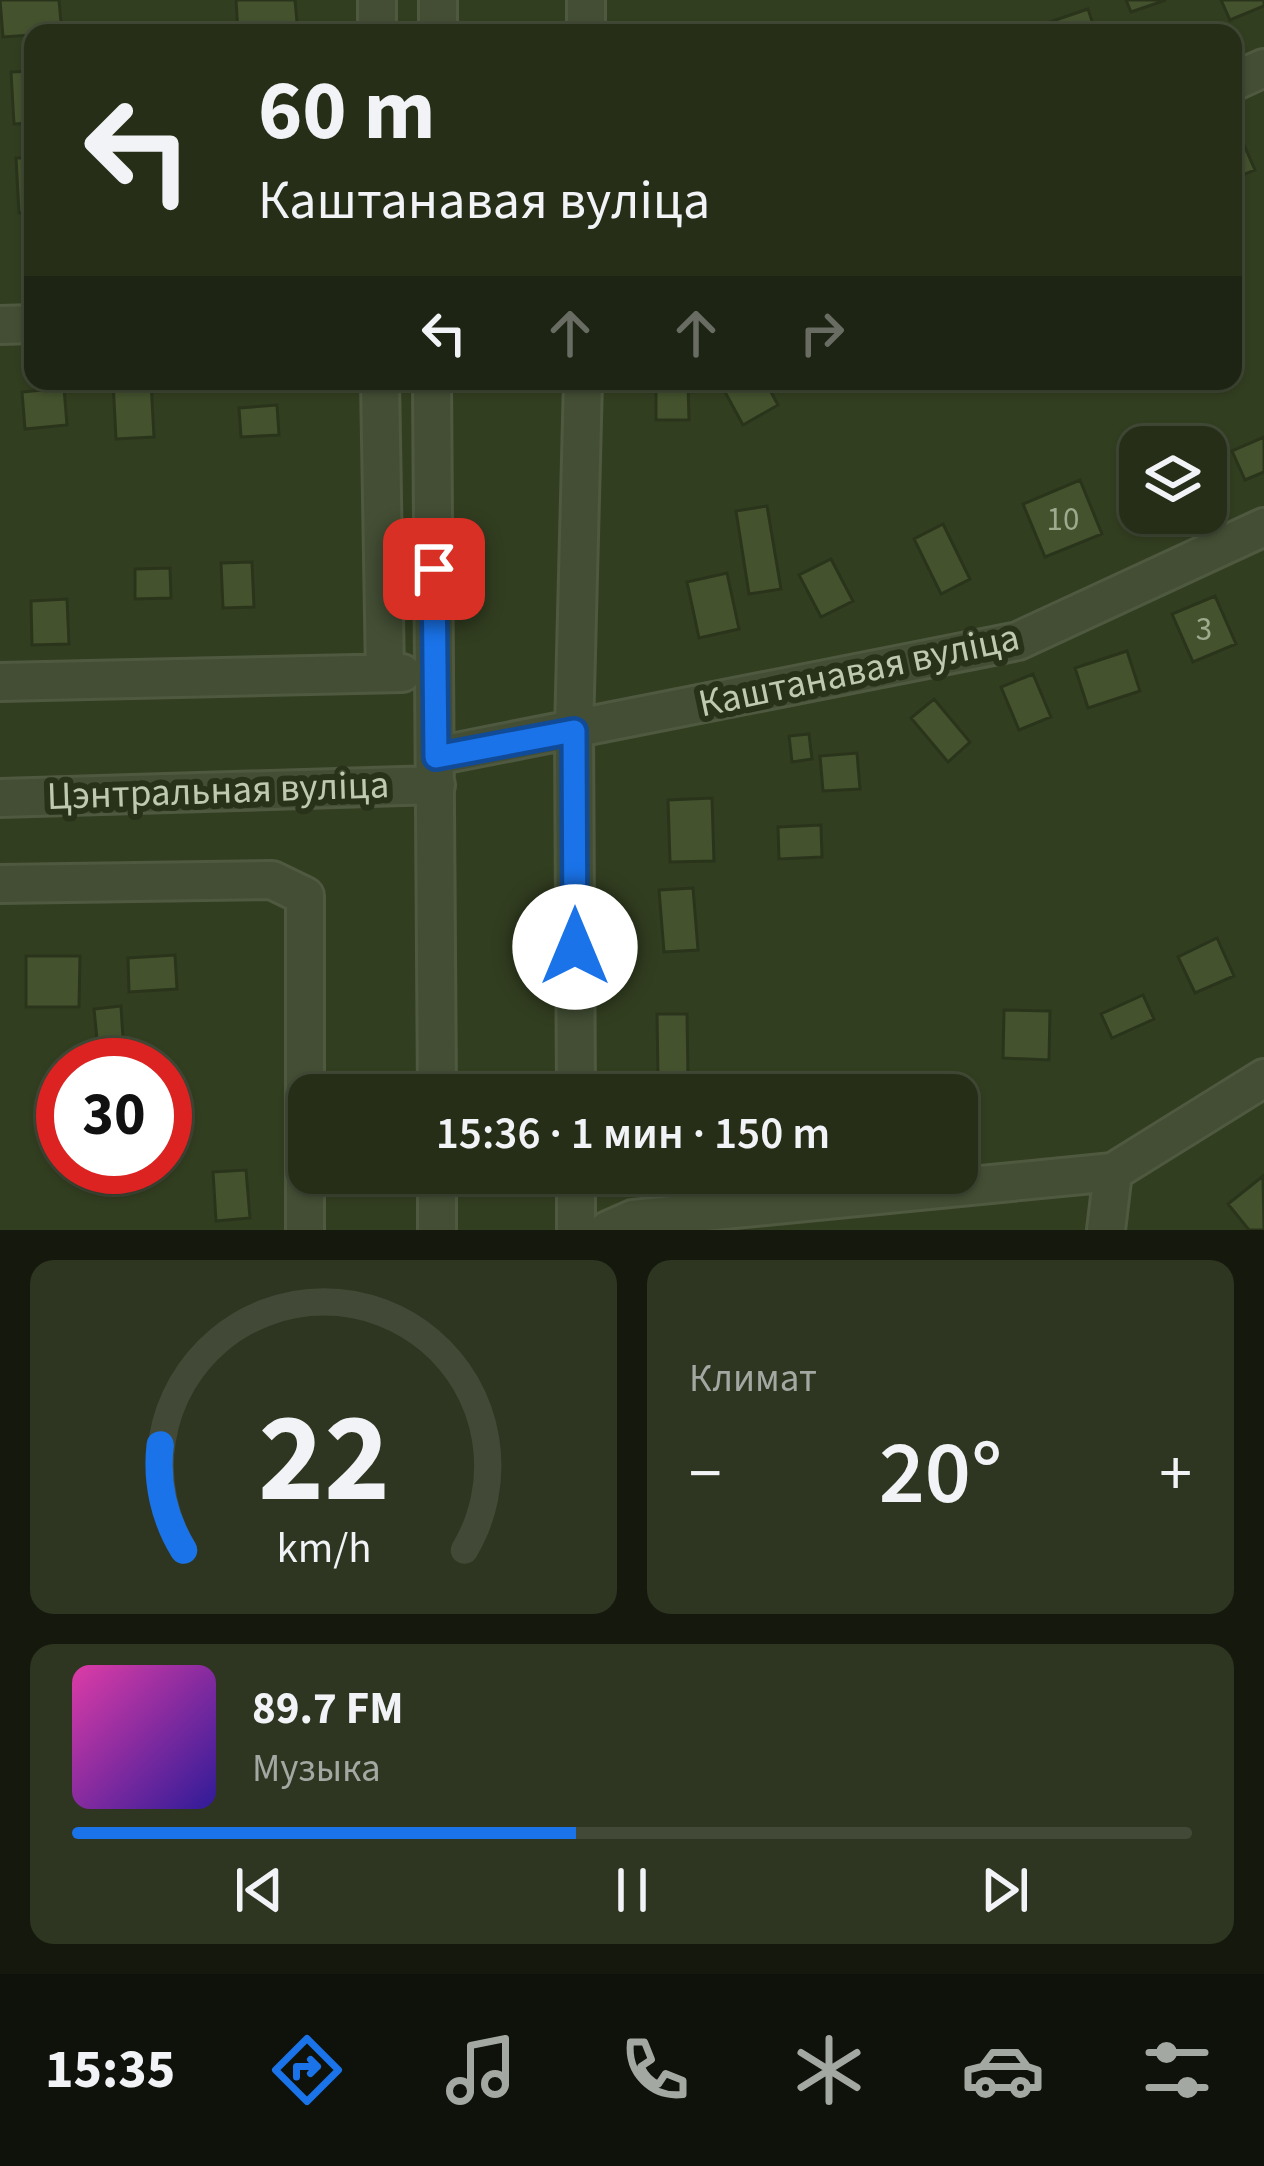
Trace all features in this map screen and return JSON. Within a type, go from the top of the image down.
[{"type":"street","points":[[0,682],[393,673],[380,390]]},
{"type":"street","points":[[432,390],[436,1074]]},
{"type":"street","points":[[576,1074],[574,731],[583,390]]},
{"type":"street","name":"Каштанавая вуліца","points":[[436,771],[574,731],[1018,641],[1264,527]]},
{"type":"street","name":"Цэнтральная вуліца","points":[[0,798],[436,771]]},
{"type":"street","points":[[0,884],[272,880],[305,896],[305,1230]]},
{"type":"street","points":[[608,1230],[633,1219],[1114,1172],[1264,1078]]},
{"type":"street","points":[[1106,1230],[1114,1172]]},
{"type":"street","points":[[437,1194],[437,1230]]},
{"type":"street","points":[[576,1194],[576,1230]]},
{"type":"building","points":[[0,0],[59,0],[61,24],[24,24],[24,36],[3,37]]},
{"type":"building","points":[[236,0],[295,0],[297,24],[237,24]]},
{"type":"building","points":[[1126,0],[1166,0],[1131,12]]},
{"type":"building","points":[[1221,0],[1264,0],[1264,6],[1230,20]]},
{"type":"building","points":[[1088,9],[1093,24],[1044,24]]},
{"type":"building","points":[[24,71],[24,123],[14,124],[11,72]]},
{"type":"building","points":[[1242,141],[1255,170],[1242,175]]},
{"type":"building","points":[[16,158],[24,158],[24,213],[19,213]]},
{"type":"building","points":[[64,390],[67,425],[25,429],[22,392]]},
{"type":"building","points":[[113,390],[151,390],[154,437],[116,439]]},
{"type":"building","points":[[656,390],[688,390],[689,420],[656,420]]},
{"type":"building","points":[[724,390],[770,390],[778,405],[743,425]]},
{"type":"building","points":[[277,405],[279,435],[241,437],[239,408]]},
{"type":"building","points":[[1264,437],[1264,472],[1245,480],[1232,451]]},
{"type":"building","points":[[1080,480],[1102,534],[1045,557],[1023,504]]},
{"type":"building","points":[[767,506],[781,589],[749,594],[736,511]]},
{"type":"building","points":[[943,524],[970,579],[941,594],[914,539]]},
{"type":"building","points":[[831,559],[853,601],[821,617],[799,575]]},
{"type":"building","points":[[252,562],[254,607],[223,608],[221,563]]},
{"type":"building","points":[[170,568],[171,598],[135,599],[135,569]]},
{"type":"building","points":[[727,573],[739,629],[699,638],[687,582]]},
{"type":"building","points":[[1215,596],[1236,644],[1193,662],[1172,614]]},
{"type":"building","points":[[67,599],[69,644],[32,645],[31,601]]},
{"type":"building","points":[[1127,651],[1140,691],[1088,708],[1075,668]]},
{"type":"building","points":[[1033,674],[1051,717],[1019,730],[1001,687]]},
{"type":"building","points":[[934,699],[970,742],[948,762],[911,718]]},
{"type":"building","points":[[809,734],[812,759],[792,762],[789,736]]},
{"type":"building","points":[[857,753],[860,789],[823,791],[820,756]]},
{"type":"building","points":[[712,798],[714,861],[670,862],[668,800]]},
{"type":"building","points":[[821,825],[822,857],[779,859],[778,827]]},
{"type":"building","points":[[693,888],[698,950],[664,952],[659,890]]},
{"type":"building","points":[[1217,938],[1234,976],[1195,993],[1178,957]]},
{"type":"building","points":[[175,955],[177,989],[129,992],[128,958]]},
{"type":"building","points":[[26,956],[80,956],[79,1007],[26,1007]]},
{"type":"building","points":[[1143,995],[1154,1019],[1112,1038],[1101,1014]]},
{"type":"building","points":[[121,1006],[123,1038],[97,1038],[94,1009]]},
{"type":"building","points":[[1004,1010],[1050,1011],[1049,1060],[1003,1058]]},
{"type":"building","points":[[657,1014],[687,1014],[688,1074],[658,1074]]},
{"type":"building","points":[[246,1170],[250,1218],[216,1221],[213,1172]]},
{"type":"building","points":[[1263,1176],[1264,1230],[1249,1230],[1228,1204]]},
{"type":"route","points":[[434,569],[436,757],[574,731],[575,947]]}]
